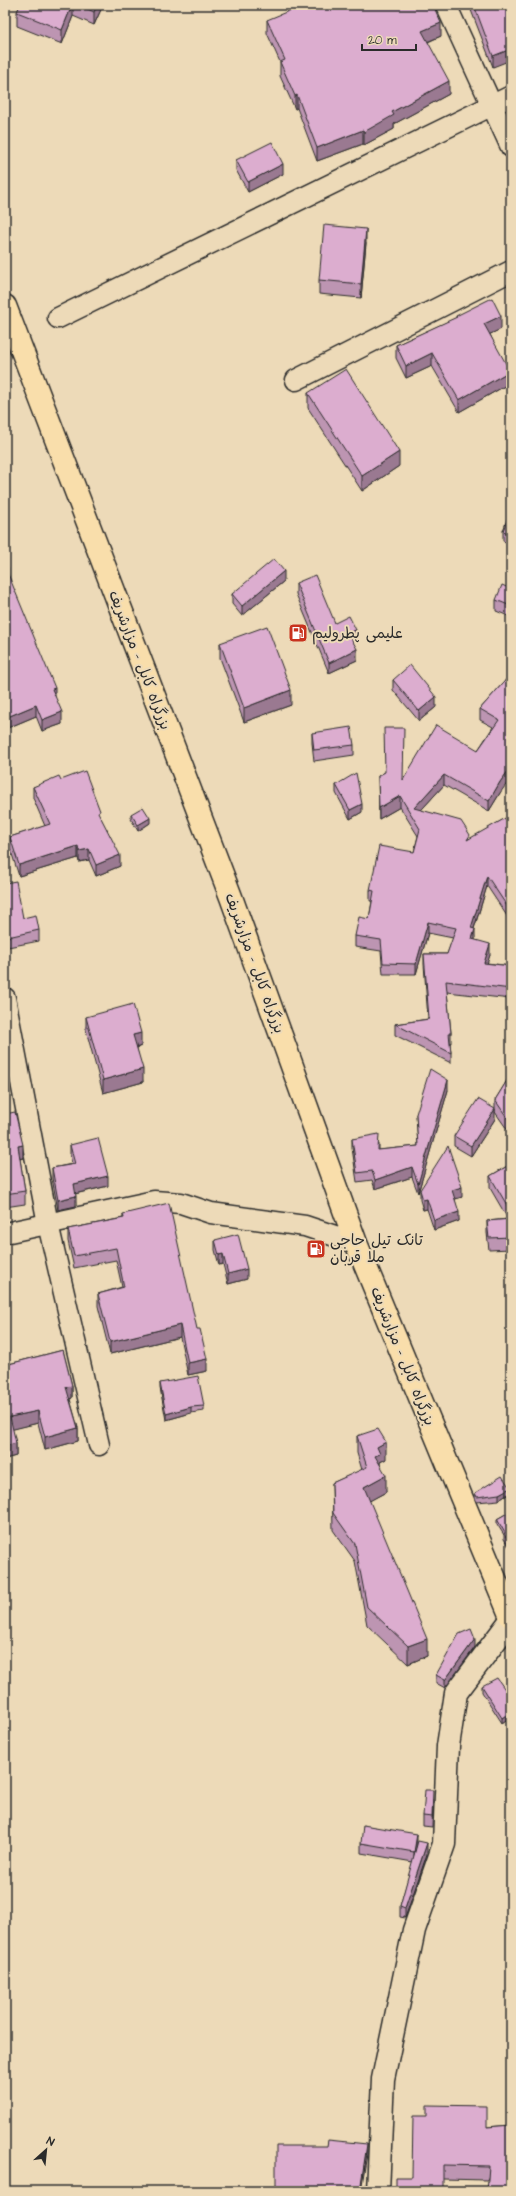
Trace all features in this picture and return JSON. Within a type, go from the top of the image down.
[{"type":"highway","name":"بزرگراه کابل - مزارشریف","points":[[5,306],[231,897],[356,1243],[511,1617]]},
{"type":"street","points":[[446,5],[511,147]]},
{"type":"street","points":[[58,318],[511,96]]},
{"type":"street","points":[[296,380],[511,271]]},
{"type":"street","points":[[5,998],[48,1224],[99,1445]]},
{"type":"street","points":[[5,1233],[154,1201],[181,1203],[211,1213],[256,1221],[305,1226],[356,1243]]},
{"type":"street","points":[[378,2191],[383,2079],[414,1930],[444,1844],[448,1746],[456,1693],[511,1620]]},
{"type":"building","points":[[20,5],[72,5],[62,30],[17,12]]},
{"type":"building","points":[[79,5],[97,5],[94,12]]},
{"type":"building","points":[[303,5],[433,5],[441,23],[422,31],[449,81],[392,112],[394,115],[364,132],[363,130],[317,148],[297,95],[295,96],[280,62],[285,60],[267,20]]},
{"type":"building","points":[[474,5],[511,5],[511,49],[493,56]]},
{"type":"building","points":[[272,142],[283,164],[248,182],[236,160]]},
{"type":"building","points":[[324,225],[366,229],[361,284],[319,280]]},
{"type":"building","points":[[492,298],[501,316],[484,324],[510,371],[459,400],[432,353],[406,366],[396,345],[457,317],[456,316]]},
{"type":"building","points":[[346,369],[399,452],[362,476],[308,393]]},
{"type":"building","points":[[511,509],[511,534],[503,531]]},
{"type":"building","points":[[274,559],[284,571],[242,606],[232,594]]},
{"type":"building","points":[[5,560],[8,568],[6,569],[55,688],[52,689],[62,712],[42,720],[36,705],[5,718]]},
{"type":"building","points":[[315,575],[335,623],[349,616],[356,630],[348,633],[357,649],[329,663],[296,583]]},
{"type":"building","points":[[502,585],[511,589],[511,606],[496,600]]},
{"type":"building","points":[[267,626],[291,690],[244,708],[220,643]]},
{"type":"building","points":[[410,665],[436,697],[419,711],[393,680]]},
{"type":"building","points":[[511,674],[511,767],[489,801],[444,775],[414,808],[461,821],[470,835],[467,840],[511,815],[511,912],[487,876],[471,928],[475,929],[472,939],[490,944],[484,963],[511,966],[511,989],[446,981],[451,1033],[449,1033],[451,1053],[395,1024],[429,1019],[424,954],[447,954],[456,928],[428,922],[416,964],[383,963],[381,940],[355,936],[359,917],[369,919],[374,891],[370,890],[379,846],[414,852],[420,829],[400,796],[379,808],[378,776],[385,772],[384,728],[404,728],[403,780],[436,725],[478,750],[499,720],[480,709]]},
{"type":"building","points":[[351,727],[354,745],[314,750],[312,733]]},
{"type":"building","points":[[85,771],[100,811],[98,812],[120,855],[96,865],[89,849],[79,851],[78,846],[19,865],[10,837],[50,824],[33,787],[59,776],[61,780]]},
{"type":"building","points":[[356,773],[362,804],[350,810],[336,785]]},
{"type":"building","points":[[143,807],[150,818],[138,825],[131,814]]},
{"type":"building","points":[[16,881],[23,918],[36,915],[39,930],[8,937],[5,922],[5,883]]},
{"type":"building","points":[[133,1004],[141,1033],[133,1035],[143,1069],[103,1080],[86,1017]]},
{"type":"building","points":[[5,1048],[8,1064],[5,1065]]},
{"type":"building","points":[[430,1069],[448,1080],[418,1184],[412,1167],[375,1180],[372,1171],[357,1173],[352,1139],[379,1134],[378,1150],[418,1146],[416,1114]]},
{"type":"building","points":[[511,1074],[511,1123],[495,1100]]},
{"type":"building","points":[[478,1099],[495,1109],[471,1146],[454,1136]]},
{"type":"building","points":[[15,1112],[23,1145],[18,1146],[25,1191],[5,1194],[5,1114]]},
{"type":"building","points":[[98,1138],[108,1176],[74,1184],[76,1196],[58,1200],[52,1168],[75,1164],[70,1145]]},
{"type":"building","points":[[448,1146],[462,1187],[452,1190],[459,1212],[434,1220],[427,1199],[423,1200],[420,1190]]},
{"type":"building","points":[[511,1164],[511,1212],[490,1176]]},
{"type":"building","points":[[169,1203],[197,1329],[200,1329],[207,1359],[188,1363],[180,1325],[110,1342],[98,1294],[124,1287],[116,1248],[74,1256],[68,1229],[124,1218],[123,1214]]},
{"type":"building","points":[[511,1219],[511,1237],[489,1238],[487,1221]]},
{"type":"building","points":[[238,1234],[247,1269],[228,1274],[223,1254],[219,1255],[215,1240]]},
{"type":"building","points":[[63,1350],[72,1386],[66,1387],[78,1428],[45,1437],[38,1411],[10,1417],[16,1443],[5,1446],[5,1365]]},
{"type":"building","points":[[198,1376],[204,1406],[191,1407],[166,1414],[160,1383]]},
{"type":"building","points":[[378,1429],[386,1442],[377,1447],[380,1454],[375,1456],[386,1475],[364,1487],[427,1639],[408,1646],[367,1607],[355,1544],[333,1513],[332,1483],[367,1467],[357,1436]]},
{"type":"building","points":[[502,1476],[510,1488],[499,1494],[477,1497],[475,1493]]},
{"type":"building","points":[[511,1511],[511,1545],[497,1519]]},
{"type":"building","points":[[471,1629],[475,1639],[445,1680],[436,1675],[459,1634]]},
{"type":"building","points":[[497,1678],[511,1698],[511,1727],[506,1715],[502,1718],[482,1686]]},
{"type":"building","points":[[425,1790],[433,1790],[432,1817],[423,1816]]},
{"type":"building","points":[[363,1825],[417,1834],[414,1852],[361,1843]]},
{"type":"building","points":[[418,1841],[427,1843],[405,1908],[400,1906]]},
{"type":"building","points":[[427,2105],[487,2106],[487,2127],[511,2125],[511,2191],[487,2191],[489,2166],[443,2165],[443,2191],[396,2191],[396,2177],[412,2177],[413,2116],[427,2116]]},
{"type":"building","points":[[328,2140],[367,2144],[360,2191],[276,2191],[276,2146],[327,2146]]},
{"type":"place","name":"علیمی پطرولیم","points":[[298,633]]},
{"type":"place","name":"تانک تیل حاجی ملا قربان","points":[[316,1249]]}]
